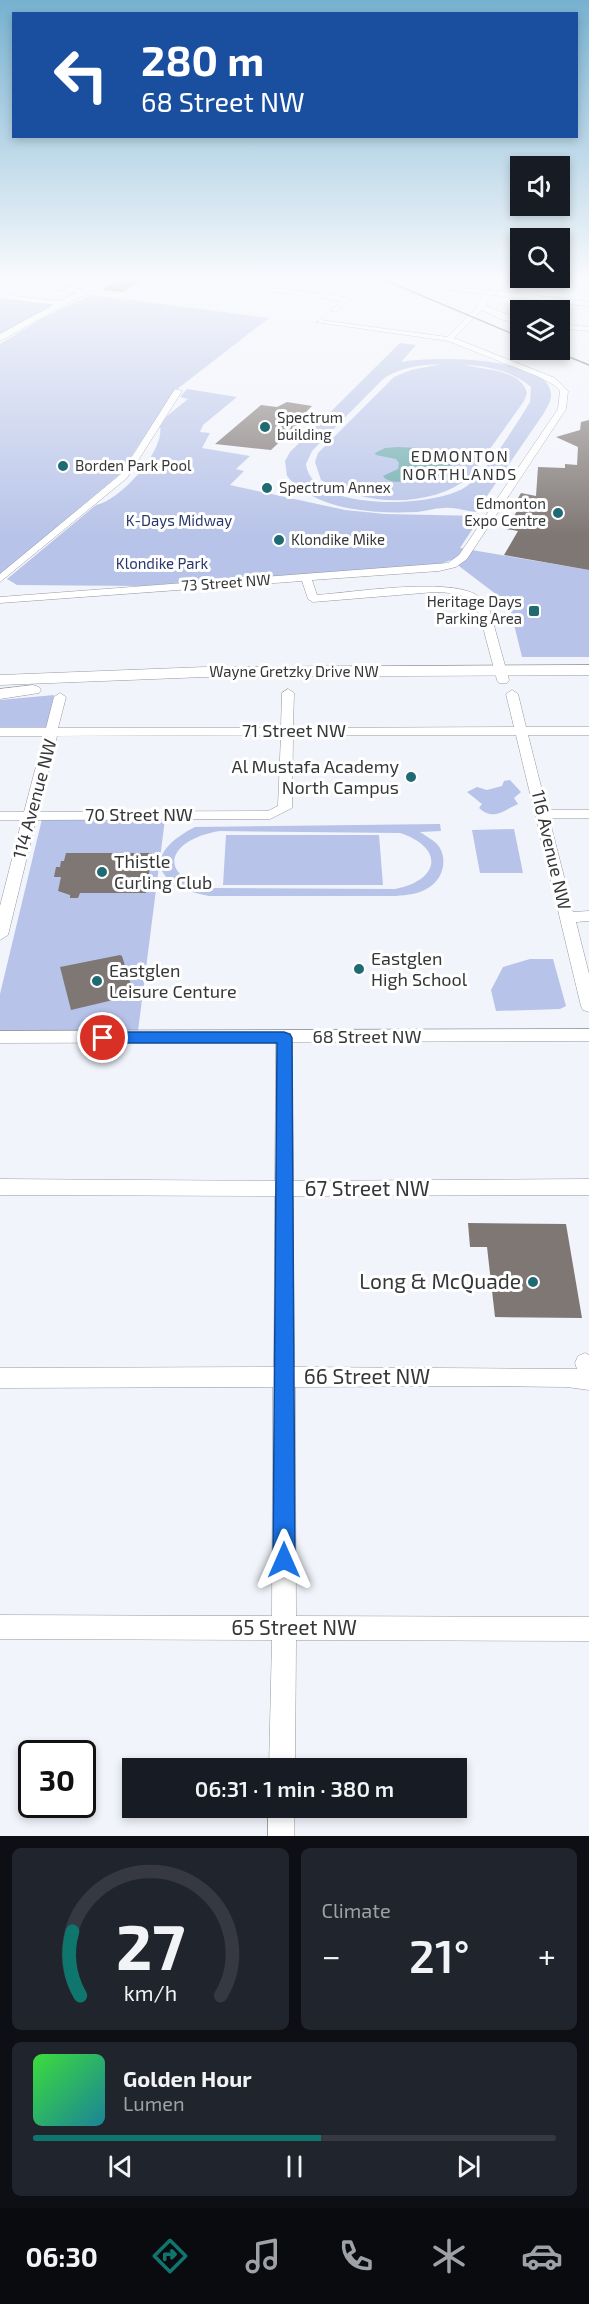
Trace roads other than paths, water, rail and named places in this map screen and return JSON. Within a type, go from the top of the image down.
[{"type":"main road","name":"Wayne Gretzky Drive NW","points":[[506,682],[589,670]]},
{"type":"main road","points":[[0,675],[68,686]]},
{"type":"main road","name":"Wayne Gretzky Drive NW","points":[[0,680],[68,686]]},
{"type":"main road","name":"Wayne Gretzky Drive NW","points":[[0,688],[177,681],[589,680]]},
{"type":"main road","points":[[0,694],[68,686]]},
{"type":"street","name":"73 Street NW","points":[[0,600],[452,565],[467,552],[540,444],[566,400],[564,390],[552,380],[514,365]]},
{"type":"street","points":[[0,579],[126,474],[178,392]]},
{"type":"street","name":"116 Avenue NW","points":[[306,578],[313,599],[435,589],[465,594],[483,606],[523,731],[589,1006]]},
{"type":"street","name":"114 Avenue NW","points":[[0,935],[2,915],[53,731],[68,686]]},
{"type":"street","points":[[287,731],[288,693]]},
{"type":"street","name":"70 Street NW","points":[[0,816],[270,815],[279,813],[285,808],[287,731]]},
{"type":"street","name":"71 Street NW","points":[[0,732],[589,731]]},
{"type":"street","points":[[543,814],[589,814]]},
{"type":"street","points":[[568,917],[589,916]]},
{"type":"street","name":"68 Street NW","points":[[0,1038],[589,1035]]},
{"type":"street","points":[[282,1758],[285,1378],[284,1038]]},
{"type":"street","name":"67 Street NW","points":[[0,1187],[589,1187]]},
{"type":"street","name":"66 Street NW","points":[[0,1378],[567,1377],[588,1369]]},
{"type":"street","name":"65 Street NW","points":[[0,1627],[589,1629]]},
{"type":"street","points":[[281,1818],[281,1836]]},
{"type":"place","name":"Spectrum building","points":[[265,427]]},
{"type":"place","name":"Borden Park Pool","points":[[63,466]]},
{"type":"place","name":"Spectrum Annex","points":[[267,488]]},
{"type":"place","name":"Edmonton Expo Centre","points":[[558,513]]},
{"type":"place","name":"Klondike Mike","points":[[279,540]]},
{"type":"place","name":"Heritage Days Parking Area","points":[[534,611]]},
{"type":"place","name":"Al Mustafa Academy North Campus","points":[[411,777]]},
{"type":"place","name":"Thistle Curling Club","points":[[102,872]]},
{"type":"place","name":"Eastglen High School","points":[[359,969]]},
{"type":"place","name":"Eastglen Leisure Centure","points":[[97,981]]},
{"type":"place","name":"Long & McQuade","points":[[533,1282]]},
{"type":"district","name":"EDMONTON NORTHLANDS","points":[[460,465]]},
{"type":"park label","name":"K-Days Midway","points":[[179,521]]},
{"type":"park label","name":"Klondike Park","points":[[162,564]]}]
